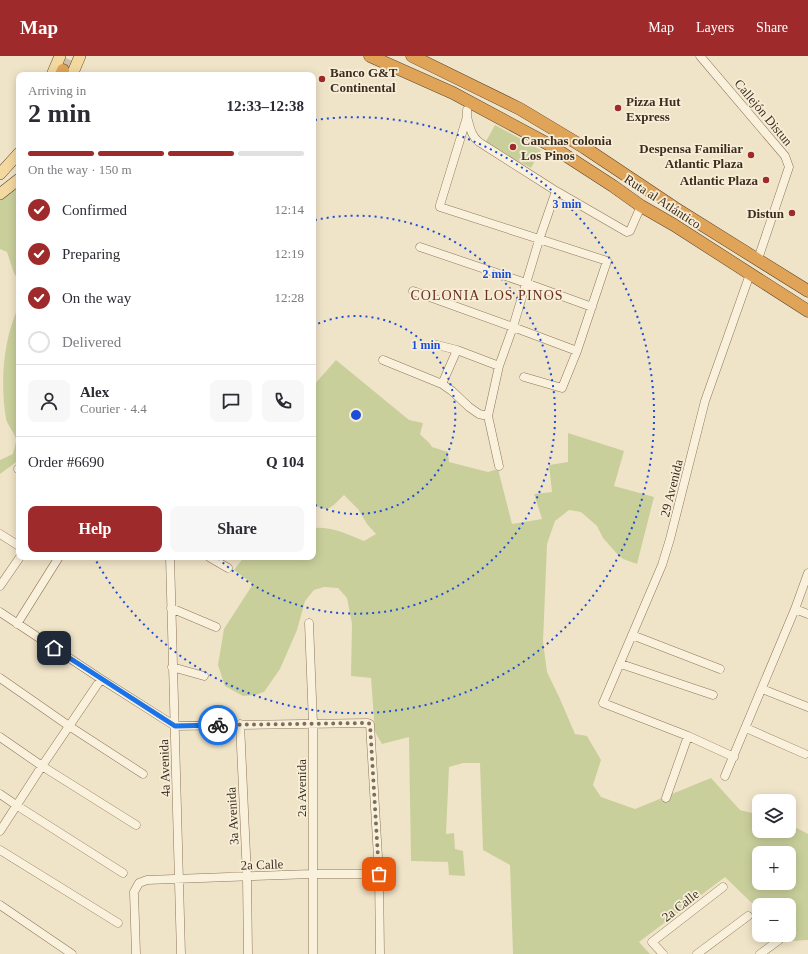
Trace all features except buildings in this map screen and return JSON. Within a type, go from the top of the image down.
[{"type":"highway","name":"Ruta al Atlántico","points":[[370,56],[453,93],[548,144],[808,312]]},
{"type":"highway","name":"Ruta al Atlántico","points":[[412,56],[520,109],[585,148],[675,208],[808,291]]},
{"type":"main road","points":[[60,56],[62,72]]},
{"type":"main road","points":[[64,72],[80,56]]},
{"type":"main road","points":[[0,174],[16,156]]},
{"type":"main road","points":[[0,180],[16,168]]},
{"type":"main road","points":[[0,194],[16,181]]},
{"type":"street","name":"Callejón Distun","points":[[700,56],[786,156],[789,167],[758,259]]},
{"type":"street","points":[[524,377],[562,388],[592,307],[607,261],[440,207],[467,113],[471,134],[474,138],[556,191],[628,232],[642,206]]},
{"type":"street","points":[[499,466],[488,416],[499,366],[513,327],[539,240],[556,191]]},
{"type":"street","points":[[420,247],[592,307]]},
{"type":"street","name":"29 Avenida","points":[[688,736],[604,703],[662,565],[705,401],[750,274]]},
{"type":"street","points":[[413,292],[576,351]]},
{"type":"street","points":[[433,344],[457,350],[499,366]]},
{"type":"street","points":[[442,384],[457,350]]},
{"type":"street","points":[[383,360],[442,384],[479,414],[488,416]]},
{"type":"street","points":[[0,534],[16,544]]},
{"type":"street","points":[[0,586],[18,560]]},
{"type":"street","points":[[17,624],[57,560]]},
{"type":"street","name":"4a Avenida","points":[[170,560],[180,954]]},
{"type":"street","points":[[214,560],[228,568]]},
{"type":"street","points":[[725,776],[795,609],[808,573]]},
{"type":"street","points":[[171,608],[216,627]]},
{"type":"street","points":[[795,609],[808,614]]},
{"type":"street","points":[[0,612],[101,680],[175,726],[368,723],[370,725],[379,874],[380,954]]},
{"type":"street","name":"2a Avenida","points":[[309,623],[313,724],[313,954]]},
{"type":"street","points":[[632,635],[720,669]]},
{"type":"street","points":[[621,664],[713,695]]},
{"type":"street","points":[[172,667],[204,676]]},
{"type":"street","points":[[0,678],[69,726],[143,774]]},
{"type":"street","points":[[0,831],[42,766],[101,680]]},
{"type":"street","points":[[762,689],[808,707]]},
{"type":"street","name":"3a Avenida","points":[[240,724],[247,876],[248,954]]},
{"type":"street","points":[[746,728],[804,754]]},
{"type":"street","points":[[666,798],[688,736],[734,757]]},
{"type":"street","points":[[0,737],[42,766],[136,825]]},
{"type":"street","points":[[0,794],[16,806],[123,874]]},
{"type":"street","points":[[0,850],[118,923]]},
{"type":"street","name":"2a Calle","points":[[136,954],[134,892],[139,883],[147,880],[312,874],[379,874]]},
{"type":"street","name":"2a Calle","points":[[664,954],[652,942],[723,887]]},
{"type":"street","points":[[0,905],[72,954]]},
{"type":"street","points":[[697,954],[748,916]]},
{"type":"street","points":[[760,954],[776,942]]},
{"type":"green space","name":"Canchas colonia Los Pinos","points":[[495,125],[541,150],[531,168],[485,143]]},
{"type":"green space","points":[[16,189],[16,277],[7,252],[0,249],[0,200]]},
{"type":"green space","points":[[16,313],[16,439],[6,419],[3,390],[6,347]]},
{"type":"green space","points":[[336,360],[409,420],[423,423],[420,434],[432,447],[448,452],[449,462],[488,472],[498,469],[512,524],[542,519],[534,494],[552,492],[549,465],[568,462],[568,433],[624,451],[614,486],[654,497],[637,564],[623,559],[618,555],[603,538],[597,526],[581,512],[569,510],[555,521],[547,544],[543,642],[547,672],[575,734],[587,736],[601,760],[593,785],[601,797],[635,809],[711,778],[740,810],[752,813],[752,838],[796,838],[796,828],[808,834],[808,940],[796,941],[796,898],[752,898],[752,903],[725,877],[639,942],[650,954],[513,954],[510,865],[483,850],[480,763],[463,763],[449,767],[446,834],[454,833],[455,849],[463,851],[465,876],[449,875],[448,862],[411,861],[409,737],[382,744],[375,732],[371,678],[351,676],[352,624],[347,598],[338,588],[324,587],[314,590],[305,601],[297,630],[280,669],[264,692],[255,695],[243,696],[225,686],[218,665],[224,629],[253,584],[234,570],[242,560],[316,560],[316,528],[318,528],[332,529],[364,541],[376,534],[367,524],[358,509],[344,495],[330,508],[323,509],[316,505],[316,383]]},
{"type":"green space","points":[[16,441],[16,462],[0,474],[0,460],[13,454]]},
{"type":"tunnel","points":[[63,70],[69,56]]},
{"type":"way so far","points":[[218,725],[370,724],[379,874]]},
{"type":"place","name":"Banco G&T Continental","points":[[322,79]]},
{"type":"place","name":"Pizza Hut Express","points":[[618,108]]},
{"type":"place","name":"Canchas colonia Los Pinos","points":[[513,147]]},
{"type":"place","name":"Despensa Familiar Atlantic Plaza","points":[[751,155]]},
{"type":"place","name":"Atlantic Plaza","points":[[766,180]]},
{"type":"place","name":"Distun","points":[[792,213]]},
{"type":"district","name":"COLONIA LOS PINOS","points":[[487,295]]},
{"type":"route","points":[[54,648],[101,680],[175,726],[218,725]]}]
